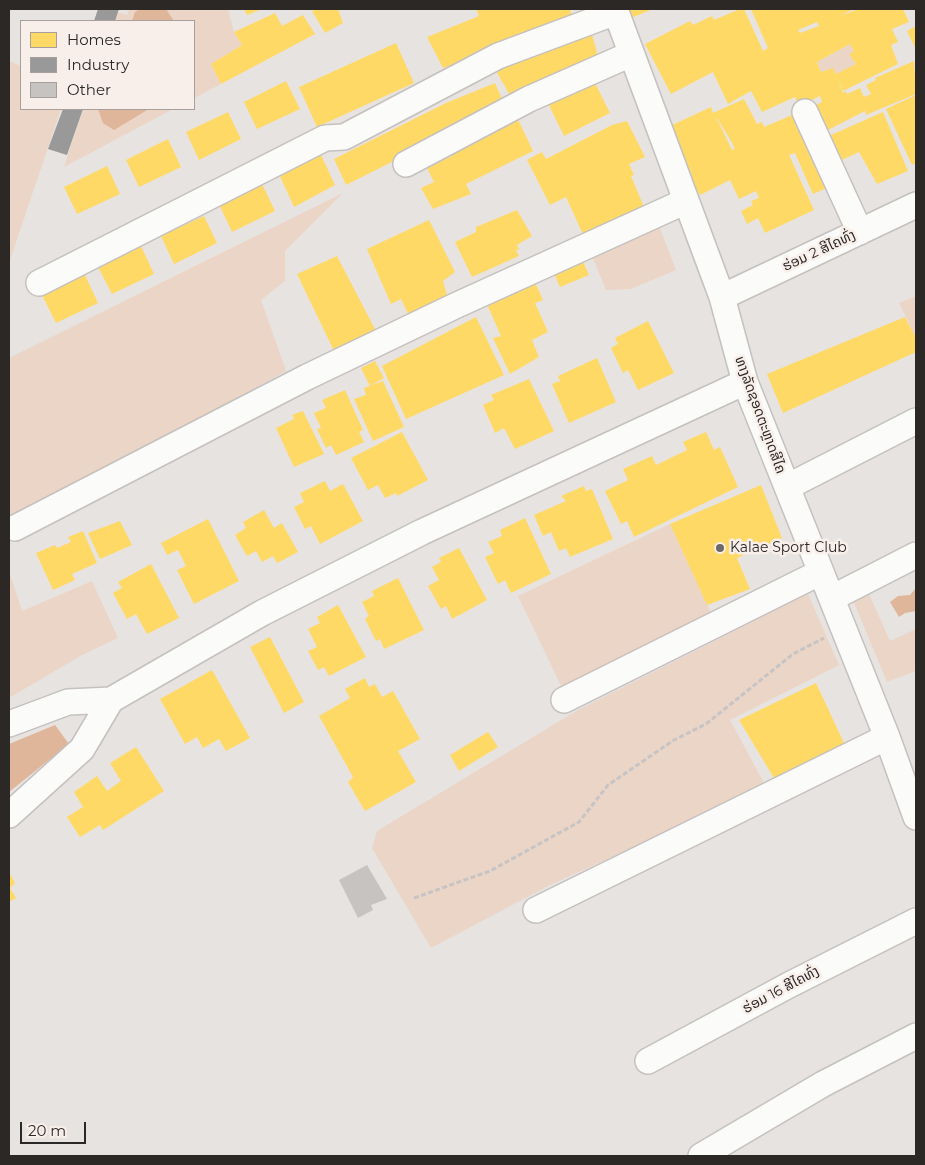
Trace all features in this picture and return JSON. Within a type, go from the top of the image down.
[{"type":"street","name":"ທາງລັດຊອດຕະຫຼາດສີໄຄ","points":[[616,10],[722,297],[745,382],[887,737],[916,817]]},
{"type":"street","points":[[39,283],[325,138],[344,137],[498,56],[616,10]]},
{"type":"street","points":[[406,164],[529,99],[631,54]]},
{"type":"street","points":[[805,112],[860,232]]},
{"type":"street","points":[[15,528],[307,377],[457,305],[686,201]]},
{"type":"street","name":"ຮ່ອມ 2 ສີໄຄທົ່ງ","points":[[722,297],[916,205]]},
{"type":"street","points":[[9,724],[68,702],[111,700],[262,613],[413,537],[745,382]]},
{"type":"street","points":[[787,487],[916,421]]},
{"type":"street","points":[[832,598],[916,555]]},
{"type":"street","points":[[564,700],[821,572]]},
{"type":"street","points":[[9,815],[82,750],[111,700]]},
{"type":"street","points":[[536,910],[887,737]]},
{"type":"street","name":"ຮ່ອມ 16 ສີໄຄທົ່ງ","points":[[648,1062],[789,985],[916,921]]},
{"type":"street","points":[[701,1156],[823,1084],[916,1036]]},
{"type":"path","points":[[414,898],[490,871],[579,822],[608,785],[674,740],[706,724],[793,654],[844,628]]},
{"type":"shaded area","points":[[129,9],[228,9],[234,32],[242,45],[211,64],[221,84],[195,97],[195,20],[113,20],[117,12],[127,15]]},
{"type":"shaded area","points":[[140,9],[166,9],[173,20],[132,20],[135,12]]},
{"type":"shaded area","points":[[850,44],[854,52],[850,55],[856,64],[836,74],[833,68],[821,72],[817,62]]},
{"type":"shaded area","points":[[9,61],[20,66],[20,110],[61,110],[9,263]]},
{"type":"shaded area","points":[[83,110],[171,110],[64,167]]},
{"type":"shaded area","points":[[98,110],[147,110],[114,130],[103,123]]},
{"type":"shaded area","points":[[343,193],[285,251],[285,281],[261,300],[286,371],[9,522],[9,358]]},
{"type":"shaded area","points":[[658,223],[676,270],[631,289],[606,290],[592,256]]},
{"type":"shaded area","points":[[916,296],[916,338],[899,303]]},
{"type":"shaded area","points":[[670,524],[715,622],[564,692],[518,596]]},
{"type":"shaded area","points":[[9,571],[22,611],[92,581],[118,638],[82,655],[9,698]]},
{"type":"shaded area","points":[[916,588],[916,611],[905,613],[899,617],[890,602],[898,596],[910,595]]},
{"type":"shaded area","points":[[808,594],[839,665],[730,720],[766,787],[550,885],[431,948],[372,848],[377,831],[578,710]]},
{"type":"shaded area","points":[[869,594],[890,641],[916,629],[916,671],[887,682],[852,598]]},
{"type":"shaded area","points":[[55,725],[69,744],[9,792],[9,744]]},
{"type":"building: Homes","points":[[244,9],[262,9],[247,15]]},
{"type":"building: Homes","points":[[318,9],[338,9],[343,23],[325,33],[312,11]]},
{"type":"building: Homes","points":[[476,9],[570,9],[574,22],[443,68],[427,37],[479,16]]},
{"type":"building: Homes","points":[[627,9],[653,9],[631,18]]},
{"type":"building: Homes","points":[[744,9],[763,51],[768,48],[751,9],[854,9],[840,16],[859,9],[903,9],[909,22],[892,29],[898,42],[891,45],[898,64],[843,91],[837,77],[843,93],[846,91],[847,94],[860,88],[864,97],[871,94],[866,85],[876,80],[875,78],[914,61],[916,94],[866,115],[865,111],[826,131],[814,106],[822,102],[820,96],[799,106],[795,97],[762,112],[751,91],[728,104],[713,72],[671,94],[645,44],[690,21],[693,25],[712,16],[714,20]],"holes":[[[817,22],[819,26],[800,33],[798,30]],[[850,44],[854,52],[849,54],[856,64],[836,74],[833,68],[821,72],[817,62]]]},
{"type":"building: Homes","points":[[275,13],[282,26],[303,15],[315,34],[221,84],[211,64],[242,45],[234,32]]},
{"type":"building: Homes","points":[[916,26],[916,50],[907,31]]},
{"type":"building: Homes","points":[[591,31],[599,60],[511,97],[496,71],[517,56]]},
{"type":"building: Homes","points":[[396,43],[414,83],[317,127],[299,87]]},
{"type":"building: Homes","points":[[591,75],[610,113],[564,136],[544,95]]},
{"type":"building: Homes","points":[[286,81],[300,109],[257,129],[244,102]]},
{"type":"building: Homes","points":[[495,83],[505,105],[346,185],[334,159],[446,103]]},
{"type":"building: Homes","points":[[916,95],[916,163],[912,165],[886,109]]},
{"type":"building: Homes","points":[[744,99],[757,124],[762,122],[764,127],[797,113],[831,186],[813,194],[795,153],[789,155],[814,210],[765,233],[758,218],[747,224],[741,211],[753,205],[751,201],[759,198],[756,191],[739,199],[730,180],[700,195],[688,177],[692,175],[670,126],[711,107],[713,113]],"holes":[[[715,115],[735,149],[732,150]]]},
{"type":"building: Homes","points":[[228,112],[241,139],[199,160],[186,132]]},
{"type":"building: Homes","points":[[883,112],[908,171],[877,184],[859,152],[833,164],[822,139]]},
{"type":"building: Homes","points":[[515,113],[533,151],[466,184],[471,194],[433,209],[421,188],[434,182],[427,168],[452,156],[447,146]]},
{"type":"building: Homes","points":[[627,121],[645,157],[629,164],[634,175],[631,176],[646,212],[586,241],[566,197],[550,205],[527,160],[542,152],[546,159],[612,125]]},
{"type":"building: Homes","points":[[168,139],[181,167],[139,187],[126,160]]},
{"type":"building: Homes","points":[[321,155],[335,185],[294,207],[279,174]]},
{"type":"building: Homes","points":[[107,166],[120,194],[77,214],[64,187]]},
{"type":"building: Homes","points":[[262,184],[275,211],[232,232],[219,204]]},
{"type":"building: Homes","points":[[517,210],[532,236],[517,245],[519,249],[516,250],[519,256],[472,277],[455,242],[476,232],[476,227]]},
{"type":"building: Homes","points":[[204,216],[217,243],[174,264],[161,236]]},
{"type":"building: Homes","points":[[429,220],[455,272],[443,281],[447,295],[409,316],[401,299],[391,304],[367,249]]},
{"type":"building: Homes","points":[[141,246],[154,274],[112,294],[98,267]]},
{"type":"building: Homes","points":[[337,256],[377,333],[334,351],[297,274]]},
{"type":"building: Homes","points":[[581,257],[589,275],[560,287],[552,269]]},
{"type":"building: Homes","points":[[85,275],[98,303],[56,323],[42,295]]},
{"type":"building: Homes","points":[[534,280],[543,300],[535,303],[548,332],[532,340],[539,357],[510,374],[493,338],[501,336],[486,302]]},
{"type":"building: Homes","points":[[476,317],[504,375],[406,419],[382,366]]},
{"type":"building: Homes","points":[[905,317],[916,338],[916,352],[783,413],[767,374]]},
{"type":"building: Homes","points":[[648,321],[674,373],[638,390],[628,370],[623,373],[611,348],[618,344],[615,338]]},
{"type":"building: Homes","points":[[597,358],[616,402],[569,423],[552,384],[560,381],[558,376]]},
{"type":"building: Homes","points":[[375,361],[384,378],[370,386],[361,368]]},
{"type":"building: Homes","points":[[529,379],[554,431],[515,449],[504,428],[495,433],[483,405],[494,400],[491,395]]},
{"type":"building: Homes","points":[[383,381],[404,427],[373,441],[354,399],[366,395],[364,388]]},
{"type":"building: Homes","points":[[345,390],[363,430],[359,432],[364,442],[336,455],[331,445],[326,448],[317,429],[321,428],[314,413],[326,408],[322,400]]},
{"type":"building: Homes","points":[[303,411],[324,454],[294,467],[276,428],[294,419],[292,415]]},
{"type":"building: Homes","points":[[402,432],[428,480],[397,496],[396,493],[385,498],[378,485],[368,490],[351,458]]},
{"type":"building: Homes","points":[[706,432],[714,450],[720,447],[738,487],[634,537],[627,521],[621,524],[605,491],[628,480],[623,469],[652,456],[656,465],[687,450],[683,442]]},
{"type":"building: Homes","points":[[325,481],[330,491],[343,484],[363,521],[320,544],[311,526],[305,529],[294,507],[304,502],[300,493]]},
{"type":"building: Homes","name":"Kalae Sport Club","points":[[761,485],[782,538],[737,558],[750,589],[707,605],[670,524]]},
{"type":"building: Homes","points":[[584,486],[586,491],[592,489],[613,539],[570,557],[566,548],[559,551],[551,532],[543,536],[534,515],[566,501],[561,496]]},
{"type":"building: Homes","points":[[264,510],[274,528],[282,523],[298,552],[277,563],[273,556],[262,562],[256,551],[247,556],[235,535],[246,528],[243,522]]},
{"type":"building: Homes","points":[[525,518],[551,574],[511,593],[505,580],[498,584],[485,557],[494,553],[488,542],[502,536],[500,530]]},
{"type":"building: Homes","points":[[208,519],[239,581],[194,604],[177,570],[186,566],[178,550],[167,555],[161,543]]},
{"type":"building: Homes","points":[[120,521],[132,545],[100,559],[88,533]]},
{"type":"building: Homes","points":[[83,531],[97,563],[72,574],[75,580],[53,590],[36,553],[55,545],[57,548],[71,542],[68,537]]},
{"type":"building: Homes","points":[[459,548],[487,600],[452,619],[446,606],[441,609],[428,586],[439,580],[432,567],[441,562],[439,558]]},
{"type":"building: Homes","points":[[151,564],[179,618],[147,634],[136,614],[127,619],[113,593],[122,588],[118,582]]},
{"type":"building: Homes","points":[[398,578],[424,630],[384,649],[380,639],[376,641],[365,619],[369,616],[362,602],[374,596],[372,591]]},
{"type":"building: Homes","points":[[338,605],[366,657],[329,676],[324,667],[318,670],[308,651],[317,647],[308,629],[320,623],[317,617]]},
{"type":"building: Homes","points":[[270,637],[304,702],[284,713],[250,647]]},
{"type":"building: Homes","points":[[212,670],[250,738],[226,751],[219,739],[203,748],[197,737],[185,744],[160,699]]},
{"type":"building: Homes","points":[[365,678],[369,687],[375,684],[382,697],[393,691],[420,739],[398,751],[416,782],[365,811],[348,782],[353,777],[319,716],[350,698],[345,689]]},
{"type":"building: Homes","points":[[816,683],[844,743],[774,778],[739,720]]},
{"type":"building: Homes","points":[[488,732],[498,747],[459,771],[450,755]]},
{"type":"building: Homes","points":[[136,747],[164,791],[103,830],[100,825],[80,837],[67,817],[83,807],[74,792],[97,776],[107,791],[121,781],[110,763]]},
{"type":"building: Homes","points":[[9,872],[15,883],[10,888],[16,898],[9,902]]},
{"type":"building: Industry","points":[[98,9],[119,9],[115,20],[94,20]]},
{"type":"building: Industry","points":[[63,110],[83,110],[67,155],[48,149]]},
{"type":"building: Other","points":[[367,865],[387,899],[371,905],[373,910],[358,918],[339,880]]},
{"type":"place","name":"Kalae Sport Club","points":[[720,548]]}]
